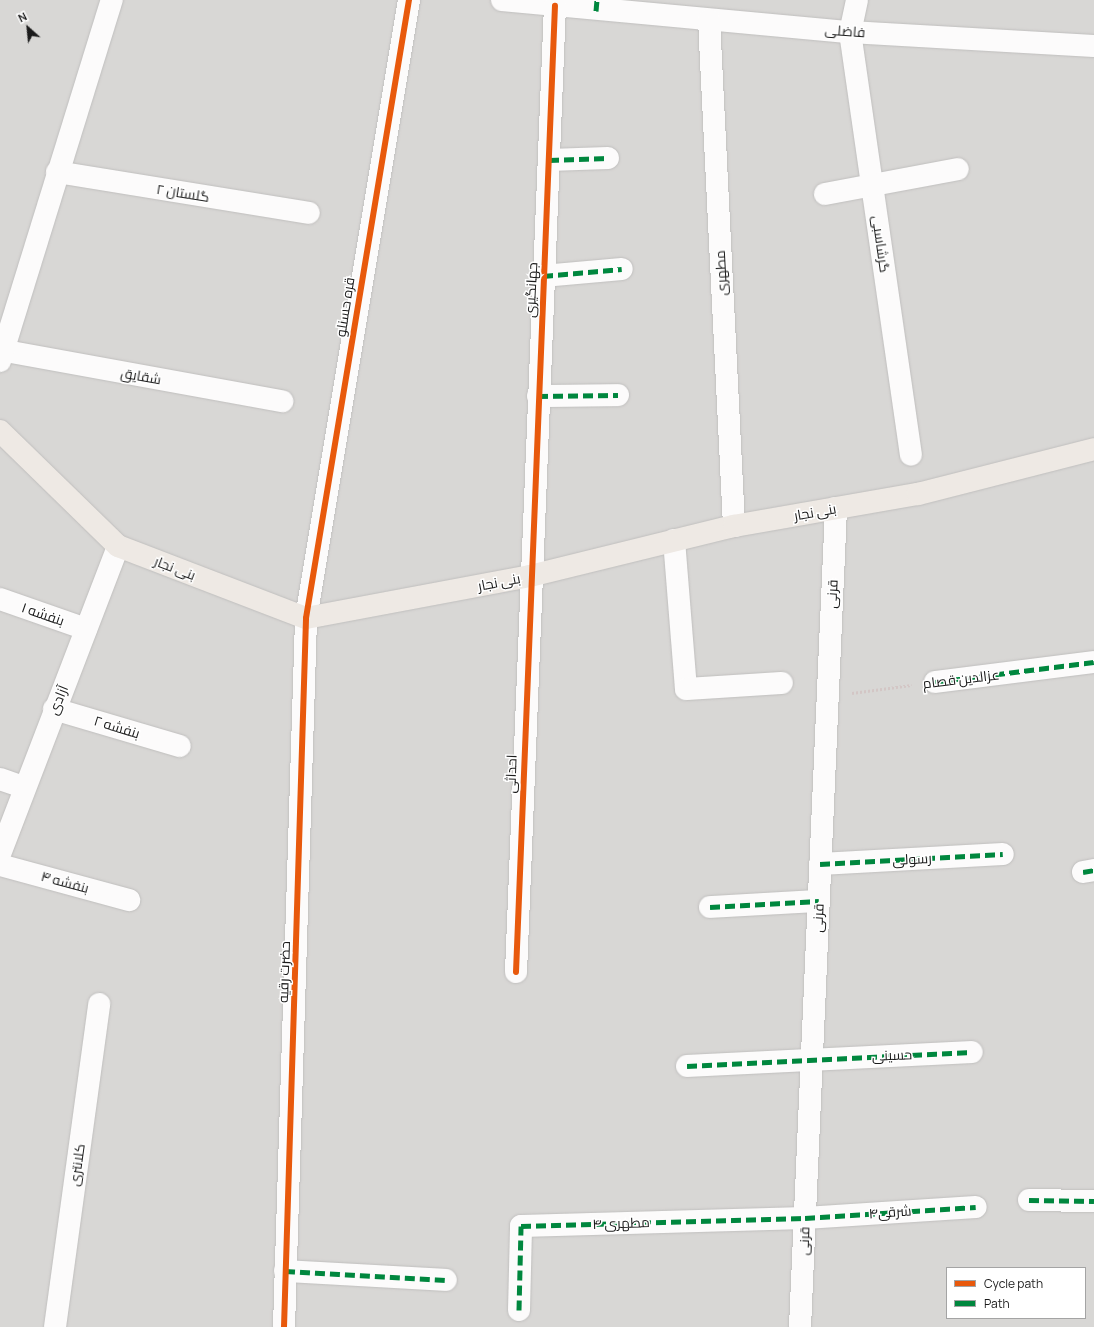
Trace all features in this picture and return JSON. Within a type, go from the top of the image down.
[{"type":"main road","name":"بنی نجار","points":[[0,431],[118,546],[306,618],[530,576],[734,526],[918,494],[1094,449]]},
{"type":"street","points":[[1,354],[112,0]]},
{"type":"street","name":"قره حسنلو","points":[[306,618],[409,0]]},
{"type":"street","name":"فاضلی","points":[[502,0],[555,6],[596,5],[709,20],[850,32],[1094,46]]},
{"type":"street","points":[[850,32],[857,0]]},
{"type":"street","name":"جهانگیری","points":[[530,576],[555,6]]},
{"type":"street","name":"مطهری","points":[[709,20],[734,526]]},
{"type":"street","name":"گرشاسبی","points":[[850,32],[911,455]]},
{"type":"street","points":[[549,160],[608,158]]},
{"type":"street","points":[[825,194],[958,169]]},
{"type":"street","name":"گلستان ۲","points":[[57,172],[309,213]]},
{"type":"street","points":[[543,276],[622,269]]},
{"type":"street","name":"شقایق","points":[[1,354],[282,401]]},
{"type":"street","points":[[538,396],[618,395]]},
{"type":"street","name":"قرنی","points":[[800,1327],[836,508]]},
{"type":"street","points":[[674,540],[686,689],[782,683]]},
{"type":"street","name":"آزادی","points":[[0,854],[23,787],[118,546]]},
{"type":"street","name":"احداثی","points":[[516,972],[530,576]]},
{"type":"street","name":"بنفشه ۱","points":[[0,599],[86,629]]},
{"type":"street","name":"حضرت رقیه","points":[[284,1327],[306,618]]},
{"type":"street","name":"عزالدین قصام","points":[[935,682],[1094,662]]},
{"type":"street","name":"بنفشه ۲","points":[[54,709],[180,746]]},
{"type":"street","points":[[0,779],[23,787]]},
{"type":"street","name":"رسولی","points":[[820,864],[1003,854]]},
{"type":"street","name":"بنفشه ۴","points":[[0,865],[129,900]]},
{"type":"street","points":[[710,907],[818,901]]},
{"type":"street","name":"کلانتری","points":[[55,1327],[98,1004]]},
{"type":"street","name":"حسینی","points":[[687,1066],[812,1058],[972,1052]]},
{"type":"street","points":[[1029,1200],[1094,1201]]},
{"type":"street","name":"۴شرقی","points":[[805,1218],[976,1207]]},
{"type":"street","name":"مطهری ۴","points":[[518,1310],[521,1226],[805,1218]]},
{"type":"street","points":[[285,1271],[446,1280]]},
{"type":"shaded area","points":[[0,0],[1094,0],[1094,1327],[0,1327]]},
{"type":"marked path","points":[[596,11],[597,0]]},
{"type":"marked path","points":[[549,160],[608,158]]},
{"type":"marked path","points":[[543,276],[622,269]]},
{"type":"marked path","points":[[538,396],[618,395]]},
{"type":"marked path","points":[[935,682],[1094,662]]},
{"type":"marked path","points":[[820,864],[1003,854]]},
{"type":"marked path","points":[[1083,872],[1094,870]]},
{"type":"marked path","points":[[710,907],[819,901]]},
{"type":"marked path","points":[[687,1066],[972,1052]]},
{"type":"marked path","points":[[1029,1200],[1094,1201]]},
{"type":"marked path","points":[[519,1310],[521,1226],[805,1218],[976,1207]]},
{"type":"marked path","points":[[285,1271],[446,1280]]},
{"type":"cycle path","points":[[284,1327],[306,618],[409,0]]},
{"type":"cycle path","points":[[516,972],[555,6]]}]
